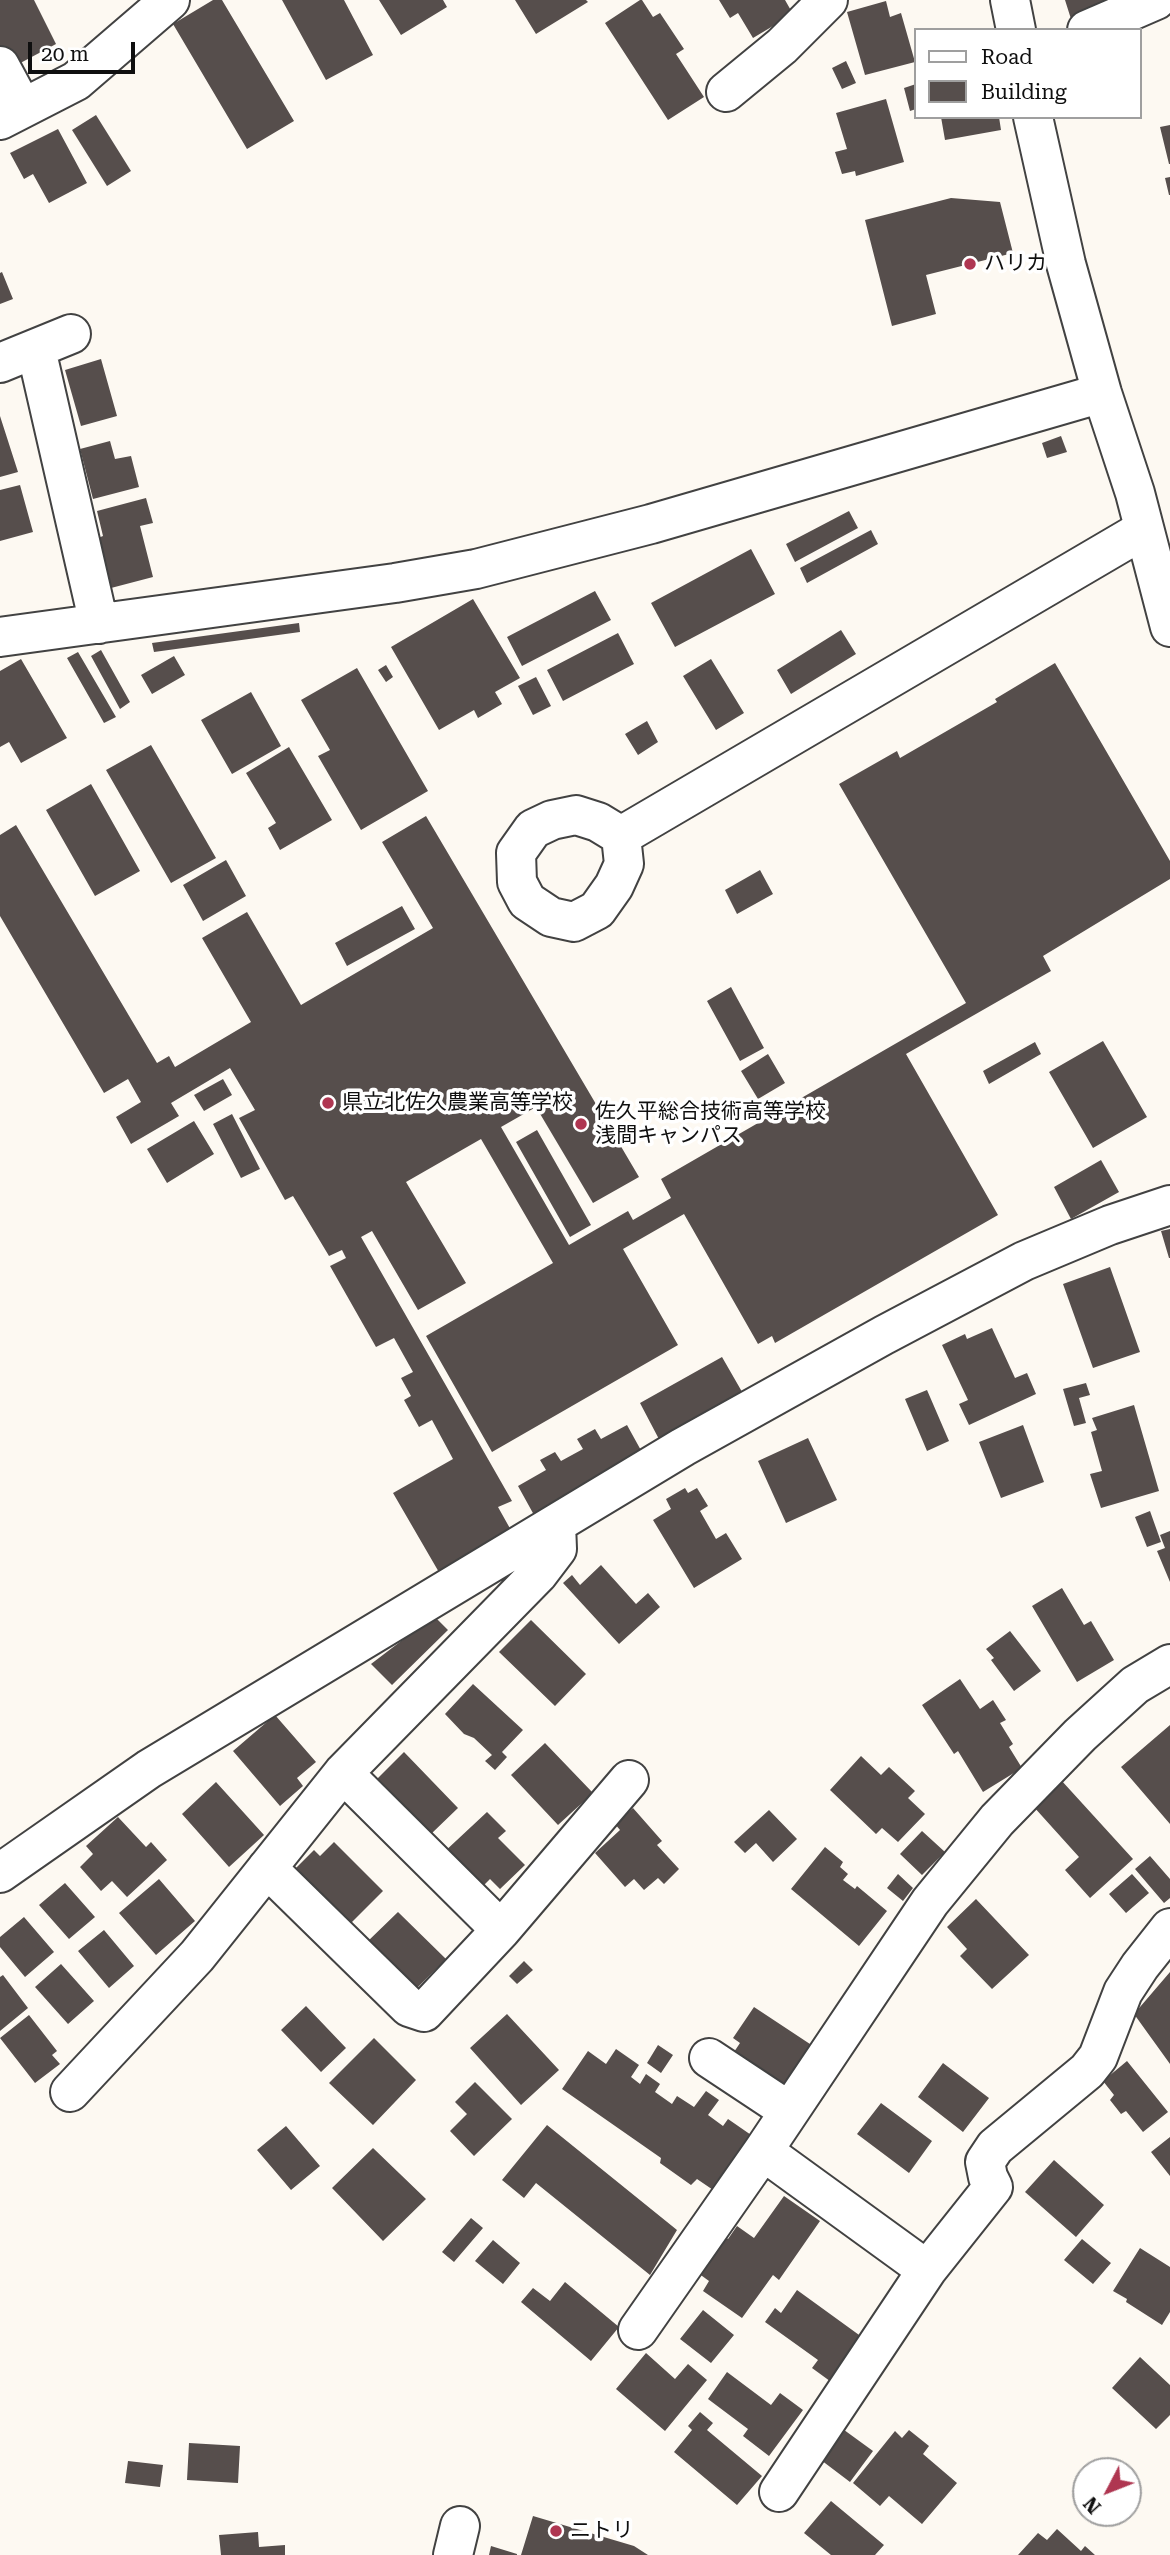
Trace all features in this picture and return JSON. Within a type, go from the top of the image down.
[{"type":"street","points":[[0,66],[11,114],[76,81],[170,0]]},
{"type":"street","points":[[726,92],[782,46],[828,0]]},
{"type":"street","points":[[1010,0],[1016,28]]},
{"type":"street","points":[[1092,28],[1156,0]]},
{"type":"street","points":[[1033,119],[1066,264],[1102,393],[1135,493],[1170,627]]},
{"type":"street","points":[[0,363],[71,334]]},
{"type":"street","points":[[36,349],[99,624]]},
{"type":"street","points":[[0,637],[395,583],[476,569],[651,524],[1102,393]]},
{"type":"street","points":[[621,836],[1143,530]]},
{"type":"street","points":[[0,1874],[149,1769],[683,1447],[1024,1261],[1110,1225],[1170,1205]]},
{"type":"street","points":[[69,2092],[197,1956],[343,1773],[538,1574],[557,1549],[556,1524]]},
{"type":"street","points":[[638,2330],[763,2151],[930,1902],[997,1820],[1080,1735],[1135,1685],[1170,1664]]},
{"type":"street","points":[[343,1773],[501,1930]]},
{"type":"street","points":[[267,1868],[409,2007],[424,2012],[501,1930],[629,1780]]},
{"type":"street","points":[[779,2492],[927,2270],[993,2187],[985,2162],[995,2147],[1087,2071],[1098,2057],[1123,1992],[1170,1928]]},
{"type":"street","points":[[709,2058],[789,2111]]},
{"type":"street","points":[[763,2151],[927,2270]]},
{"type":"building","points":[[0,0],[34,0],[56,44],[11,68],[0,47]]},
{"type":"building","points":[[213,0],[222,0],[294,121],[247,149],[173,24]]},
{"type":"building","points":[[282,0],[344,0],[373,55],[326,80]]},
{"type":"building","points":[[379,0],[443,0],[447,7],[401,35]]},
{"type":"building","points":[[515,0],[586,0],[588,2],[536,34]]},
{"type":"building","points":[[640,0],[653,17],[660,13],[684,49],[676,54],[704,97],[668,120],[605,23]]},
{"type":"building","points":[[719,0],[785,0],[793,14],[753,38],[738,13],[730,18]]},
{"type":"building","points":[[1065,0],[1116,0],[1071,19]]},
{"type":"building","points":[[886,1],[890,17],[901,13],[914,62],[865,75],[847,12]]},
{"type":"building","points":[[846,61],[856,83],[842,89],[832,68]]},
{"type":"building","points":[[914,85],[914,110],[910,111],[904,88]]},
{"type":"building","points":[[886,99],[904,162],[856,176],[855,171],[842,174],[835,152],[847,149],[836,113]]},
{"type":"building","points":[[96,115],[131,171],[107,186],[72,130]]},
{"type":"building","points":[[941,119],[999,119],[1001,130],[945,140]]},
{"type":"building","points":[[1170,125],[1170,164],[1169,164],[1160,127]]},
{"type":"building","points":[[58,129],[87,183],[49,203],[33,174],[24,179],[10,153]]},
{"type":"building","points":[[1170,177],[1170,195],[1169,195],[1165,178]]},
{"type":"building","points":[[951,198],[1000,202],[1013,253],[926,275],[936,314],[892,326],[865,220]]},
{"type":"building","points":[[2,272],[13,299],[0,304],[0,273]]},
{"type":"building","points":[[101,359],[117,416],[81,426],[65,370]]},
{"type":"building","points":[[0,416],[18,472],[0,477]]},
{"type":"building","points":[[1061,436],[1067,452],[1047,458],[1042,443]]},
{"type":"building","points":[[110,441],[115,459],[131,456],[139,487],[93,499],[80,449]]},
{"type":"building","points":[[20,485],[33,532],[0,541],[0,490]]},
{"type":"building","points":[[146,498],[153,523],[140,526],[153,577],[111,588],[98,538],[103,536],[97,511]]},
{"type":"building","points":[[849,511],[858,528],[795,562],[786,544]]},
{"type":"building","points":[[871,530],[878,544],[807,583],[800,568]]},
{"type":"building","points":[[751,549],[775,594],[675,647],[651,603]]},
{"type":"building","points":[[595,591],[611,620],[522,666],[507,637]]},
{"type":"building","points":[[473,599],[520,678],[495,692],[502,704],[478,718],[474,710],[439,730],[391,647]]},
{"type":"building","points":[[299,623],[300,632],[154,652],[152,643]]},
{"type":"building","points":[[841,630],[856,654],[791,694],[777,670]]},
{"type":"building","points":[[618,633],[634,664],[563,701],[547,670]]},
{"type":"building","points":[[101,650],[130,702],[120,709],[91,656]]},
{"type":"building","points":[[78,652],[116,717],[104,723],[67,658]]},
{"type":"building","points":[[174,656],[185,675],[152,694],[141,675]]},
{"type":"building","points":[[21,659],[67,738],[21,763],[9,742],[0,747],[0,671]]},
{"type":"building","points":[[711,659],[744,713],[716,730],[683,676]]},
{"type":"building","points":[[1055,663],[1170,861],[1170,879],[1043,956],[1051,971],[906,1054],[998,1215],[775,1343],[772,1336],[758,1344],[684,1214],[623,1249],[678,1345],[492,1452],[426,1336],[553,1263],[481,1139],[406,1182],[466,1283],[418,1310],[372,1231],[361,1237],[512,1501],[498,1507],[512,1532],[440,1574],[393,1493],[453,1459],[432,1420],[419,1427],[404,1400],[411,1396],[401,1378],[413,1372],[394,1338],[376,1347],[330,1266],[346,1258],[342,1250],[329,1256],[293,1196],[285,1200],[239,1118],[255,1110],[230,1068],[171,1103],[179,1116],[131,1144],[116,1117],[141,1102],[128,1079],[104,1093],[0,916],[0,835],[16,825],[157,1063],[169,1056],[175,1067],[251,1022],[202,938],[247,912],[301,1005],[433,928],[382,842],[426,816],[639,1177],[593,1203],[536,1107],[501,1127],[569,1245],[628,1211],[633,1220],[671,1198],[661,1179],[966,1003],[839,784],[897,751],[900,758],[997,702],[995,699]]},
{"type":"building","points":[[386,665],[393,677],[386,682],[378,670]]},
{"type":"building","points":[[357,668],[428,791],[361,830],[318,756],[330,750],[301,700]]},
{"type":"building","points":[[536,677],[551,706],[533,715],[518,686]]},
{"type":"building","points":[[251,692],[281,746],[232,774],[201,720]]},
{"type":"building","points":[[647,721],[658,742],[638,755],[625,734]]},
{"type":"building","points":[[151,745],[216,858],[171,883],[106,770]]},
{"type":"building","points":[[289,747],[332,820],[280,850],[268,828],[276,823],[246,773]]},
{"type":"building","points":[[91,784],[140,871],[95,896],[46,810]]},
{"type":"building","points":[[226,860],[246,896],[203,921],[183,885]]},
{"type":"building","points":[[760,870],[773,894],[737,914],[725,890]]},
{"type":"building","points":[[402,906],[415,929],[347,966],[335,943]]},
{"type":"building","points":[[731,987],[764,1048],[740,1061],[707,1001]]},
{"type":"building","points":[[1103,1041],[1147,1117],[1093,1148],[1049,1072]]},
{"type":"building","points":[[1035,1042],[1041,1054],[989,1084],[983,1071]]},
{"type":"building","points":[[768,1054],[785,1083],[758,1099],[741,1071]]},
{"type":"building","points":[[223,1079],[232,1095],[204,1111],[194,1095]]},
{"type":"building","points":[[232,1114],[260,1169],[241,1178],[213,1124]]},
{"type":"building","points":[[194,1121],[214,1154],[167,1183],[147,1149]]},
{"type":"building","points":[[537,1130],[591,1225],[570,1237],[516,1142]]},
{"type":"building","points":[[1101,1160],[1119,1192],[1071,1219],[1054,1187]]},
{"type":"building","points":[[1170,1229],[1170,1258],[1169,1258],[1161,1231]]},
{"type":"building","points":[[1110,1267],[1140,1352],[1093,1368],[1063,1284]]},
{"type":"building","points":[[992,1328],[1015,1378],[1027,1373],[1036,1394],[969,1425],[959,1404],[968,1400],[942,1345],[965,1334],[967,1339]]},
{"type":"building","points":[[722,1357],[745,1397],[661,1443],[640,1403]]},
{"type":"building","points":[[1086,1383],[1090,1395],[1079,1398],[1086,1423],[1074,1426],[1063,1389]]},
{"type":"building","points":[[927,1390],[949,1441],[927,1451],[905,1399]]},
{"type":"building","points":[[1134,1405],[1159,1491],[1101,1508],[1090,1474],[1102,1471],[1091,1432],[1097,1430],[1092,1418]]},
{"type":"building","points":[[627,1425],[643,1454],[534,1515],[518,1486],[546,1470],[540,1460],[555,1452],[561,1461],[583,1449],[577,1439],[595,1429],[601,1439]]},
{"type":"building","points":[[1023,1425],[1044,1482],[1001,1498],[979,1442]]},
{"type":"building","points":[[808,1438],[837,1500],[786,1523],[758,1461]]},
{"type":"building","points":[[685,1488],[688,1493],[697,1488],[708,1506],[700,1511],[716,1539],[726,1533],[742,1559],[694,1588],[653,1520],[671,1509],[666,1499]]},
{"type":"building","points":[[1150,1511],[1161,1542],[1147,1547],[1135,1517]]},
{"type":"building","points":[[1170,1531],[1170,1582],[1157,1551],[1165,1548],[1160,1535]]},
{"type":"building","points":[[601,1565],[636,1604],[648,1593],[660,1607],[619,1644],[563,1583],[572,1575],[580,1585]]},
{"type":"building","points":[[1062,1588],[1084,1625],[1091,1621],[1114,1660],[1077,1682],[1032,1606]]},
{"type":"building","points":[[434,1616],[448,1630],[392,1685],[371,1664]]},
{"type":"building","points":[[531,1620],[586,1674],[555,1706],[499,1652]]},
{"type":"building","points":[[1010,1631],[1041,1671],[1014,1691],[986,1649]]},
{"type":"building","points":[[960,1679],[980,1709],[993,1700],[1006,1720],[1000,1723],[1013,1744],[1009,1747],[1022,1768],[983,1792],[958,1751],[954,1754],[922,1705]]},
{"type":"building","points":[[473,1684],[523,1730],[502,1752],[507,1757],[495,1770],[485,1761],[492,1755],[474,1738],[464,1734],[445,1714]]},
{"type":"building","points":[[275,1715],[316,1762],[297,1778],[303,1786],[280,1806],[233,1751]]},
{"type":"building","points":[[1170,1725],[1170,1824],[1121,1767]]},
{"type":"building","points":[[545,1743],[593,1793],[558,1825],[511,1775]]},
{"type":"building","points":[[404,1752],[458,1808],[431,1834],[377,1779]]},
{"type":"building","points":[[861,1756],[881,1775],[889,1767],[915,1791],[908,1798],[925,1814],[898,1842],[882,1828],[876,1834],[830,1790]]},
{"type":"building","points":[[1061,1780],[1133,1859],[1090,1898],[1065,1870],[1079,1857],[1033,1806]]},
{"type":"building","points":[[216,1782],[264,1835],[229,1867],[182,1814]]},
{"type":"building","points":[[633,1808],[662,1841],[657,1845],[679,1869],[664,1884],[658,1878],[644,1890],[634,1879],[625,1887],[595,1853],[620,1830],[615,1824]]},
{"type":"building","points":[[769,1810],[797,1839],[773,1862],[756,1843],[745,1853],[734,1842]]},
{"type":"building","points":[[487,1812],[506,1831],[498,1838],[525,1865],[500,1889],[490,1879],[478,1891],[442,1854]]},
{"type":"building","points":[[118,1817],[146,1847],[151,1842],[167,1860],[127,1897],[112,1881],[101,1891],[80,1867],[93,1854],[86,1846]]},
{"type":"building","points":[[922,1831],[945,1852],[922,1875],[900,1854]]},
{"type":"building","points":[[334,1842],[383,1891],[344,1930],[289,1875],[314,1850],[320,1856]]},
{"type":"building","points":[[825,1847],[843,1862],[840,1867],[848,1874],[843,1880],[855,1889],[857,1886],[887,1911],[859,1946],[791,1889]]},
{"type":"building","points":[[1150,1856],[1170,1879],[1170,1898],[1164,1903],[1135,1869]]},
{"type":"building","points":[[898,1874],[913,1888],[903,1901],[887,1888]]},
{"type":"building","points":[[1132,1874],[1149,1893],[1126,1913],[1109,1894]]},
{"type":"building","points":[[159,1879],[195,1921],[156,1955],[119,1913]]},
{"type":"building","points":[[65,1883],[95,1917],[69,1939],[39,1905]]},
{"type":"building","points":[[976,1899],[1029,1955],[992,1989],[960,1956],[967,1949],[947,1927]]},
{"type":"building","points":[[398,1912],[446,1959],[415,1990],[367,1942]]},
{"type":"building","points":[[24,1917],[54,1952],[25,1977],[0,1947],[0,1937]]},
{"type":"building","points":[[104,1930],[134,1966],[109,1988],[78,1951]]},
{"type":"building","points":[[524,1961],[533,1970],[517,1984],[509,1976]]},
{"type":"building","points":[[61,1964],[94,2001],[68,2024],[35,1987]]},
{"type":"building","points":[[1170,1972],[1170,2064],[1134,2014]]},
{"type":"building","points":[[3,1975],[28,2008],[0,2031],[0,1977]]},
{"type":"building","points":[[306,2006],[346,2048],[321,2072],[281,2030]]},
{"type":"building","points":[[754,2007],[813,2046],[785,2089],[732,2055],[740,2043],[733,2038]]},
{"type":"building","points":[[507,2014],[559,2070],[521,2105],[470,2048]]},
{"type":"building","points":[[29,2015],[57,2051],[52,2055],[60,2064],[35,2083],[0,2038]]},
{"type":"building","points":[[374,2038],[416,2080],[373,2125],[329,2083]]},
{"type":"building","points":[[658,2045],[673,2055],[661,2073],[647,2063]]},
{"type":"building","points":[[616,2049],[639,2065],[631,2077],[640,2084],[646,2074],[660,2084],[655,2092],[672,2104],[677,2096],[694,2107],[706,2091],[719,2100],[708,2115],[723,2126],[728,2119],[754,2137],[719,2194],[697,2179],[691,2185],[660,2163],[661,2158],[562,2089],[588,2051],[606,2064]]},
{"type":"building","points":[[1127,2061],[1168,2112],[1143,2132],[1126,2111],[1121,2114],[1110,2100],[1114,2095],[1103,2081]]},
{"type":"building","points":[[943,2063],[989,2098],[963,2132],[918,2097]]},
{"type":"building","points":[[475,2082],[512,2119],[474,2156],[450,2131],[467,2114],[455,2102]]},
{"type":"building","points":[[881,2103],[932,2141],[909,2173],[857,2134]]},
{"type":"building","points":[[547,2125],[677,2230],[650,2275],[536,2183],[524,2198],[502,2180]]},
{"type":"building","points":[[286,2126],[320,2166],[291,2190],[257,2150]]},
{"type":"building","points":[[1170,2137],[1170,2176],[1151,2152]]},
{"type":"building","points":[[373,2148],[426,2199],[383,2241],[332,2188]]},
{"type":"building","points":[[1054,2160],[1104,2205],[1076,2237],[1025,2192]]},
{"type":"building","points":[[784,2196],[820,2221],[779,2280],[773,2275],[742,2318],[703,2291],[709,2281],[698,2273],[724,2236],[728,2239],[737,2226],[754,2238]]},
{"type":"building","points":[[471,2218],[483,2228],[454,2262],[442,2252]]},
{"type":"building","points":[[1082,2239],[1111,2263],[1093,2284],[1064,2260]]},
{"type":"building","points":[[493,2240],[520,2263],[503,2284],[475,2261]]},
{"type":"building","points":[[1140,2248],[1170,2267],[1170,2312],[1162,2325],[1113,2291]]},
{"type":"building","points":[[565,2282],[619,2327],[591,2361],[521,2302],[533,2288],[550,2301]]},
{"type":"building","points":[[797,2290],[866,2340],[834,2384],[812,2368],[818,2360],[765,2322],[775,2308],[781,2313]]},
{"type":"building","points":[[703,2310],[734,2335],[711,2363],[680,2339]]},
{"type":"building","points":[[646,2353],[675,2379],[688,2364],[707,2380],[665,2431],[616,2389]]},
{"type":"building","points":[[1140,2357],[1170,2385],[1170,2415],[1156,2429],[1112,2388]]},
{"type":"building","points":[[727,2372],[771,2405],[780,2393],[803,2410],[769,2456],[743,2436],[748,2429],[708,2399]]},
{"type":"building","points":[[700,2412],[713,2423],[707,2430],[762,2476],[737,2505],[674,2452],[692,2430],[688,2426]]},
{"type":"building","points":[[840,2427],[873,2451],[850,2482],[817,2457]]},
{"type":"building","points":[[909,2430],[929,2446],[923,2454],[957,2483],[922,2524],[889,2496],[880,2506],[853,2483],[895,2431],[902,2438]]},
{"type":"building","points":[[189,2443],[240,2446],[238,2483],[187,2480]]},
{"type":"building","points":[[128,2461],[163,2465],[160,2487],[125,2483]]},
{"type":"building","points":[[831,2501],[884,2545],[875,2555],[831,2555],[804,2533]]},
{"type":"building","name":"ニトリ","points":[[533,2516],[634,2546],[648,2555],[521,2555]]},
{"type":"building","points":[[1057,2529],[1081,2551],[1085,2546],[1095,2555],[1018,2555],[1038,2533],[1047,2540]]},
{"type":"building","points":[[258,2532],[259,2547],[285,2545],[285,2555],[221,2555],[219,2535]]},
{"type":"building","name":"ニトリ","points":[[491,2546],[517,2554],[517,2555],[489,2555]]},
{"type":"place","name":"ハリカ","points":[[970,264]]},
{"type":"place","name":"県立北佐久農業高等学校","points":[[328,1103]]},
{"type":"place","name":"佐久平総合技術高等学校 浅間キャンパス","points":[[581,1124]]},
{"type":"place","name":"ニトリ","points":[[556,2531]]}]
